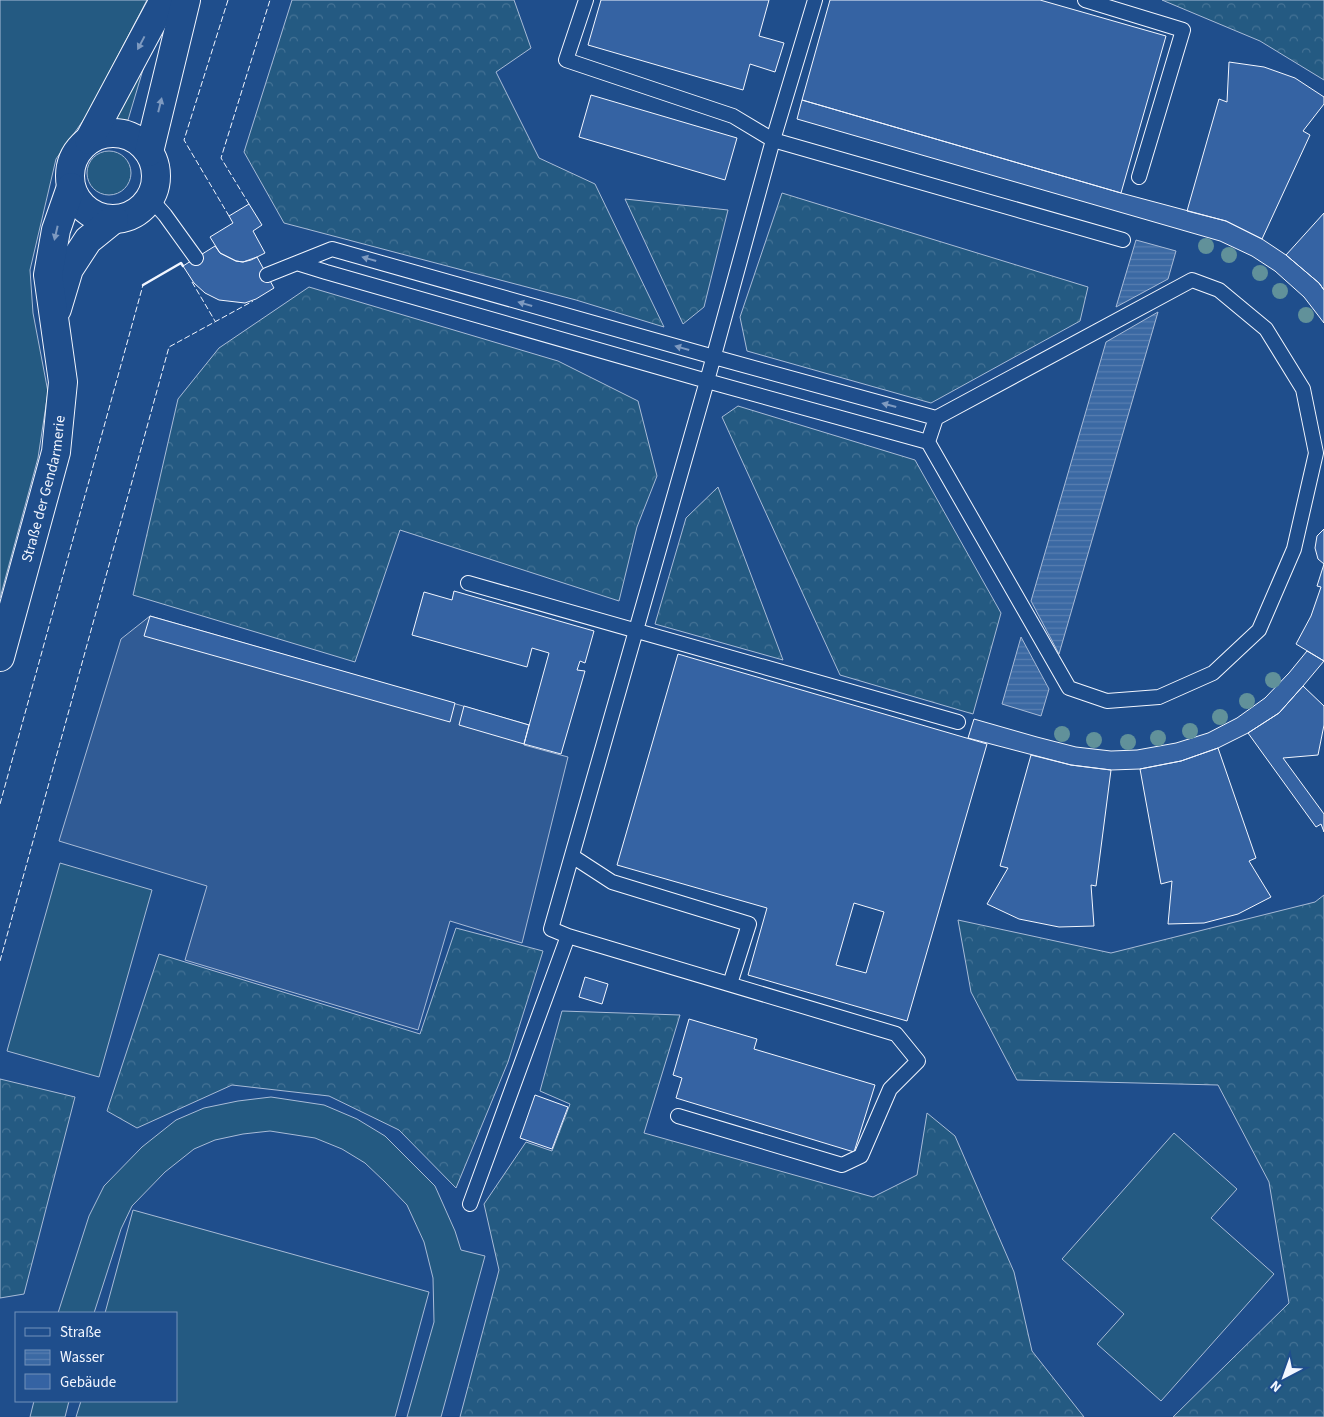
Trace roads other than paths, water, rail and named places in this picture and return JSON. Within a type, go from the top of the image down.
[{"type":"street","points":[[89,140],[164,0]]},
{"type":"street","points":[[149,152],[186,0]]},
{"type":"street","points":[[118,133],[130,136],[140,142],[149,152],[154,162],[156,173],[155,186],[150,198],[137,212],[126,218],[114,219],[96,215],[86,210],[74,195],[71,187],[70,172],[72,161],[78,151],[89,140],[98,135],[118,133]]},
{"type":"street","name":"Straße der Gendarmerie","points":[[0,657],[56,452],[63,382],[48,275],[56,230],[71,187]]},
{"type":"street","name":"Straße der Gendarmerie","points":[[54,318],[69,269],[88,240],[114,219]]},
{"type":"lane","points":[[586,0],[566,60],[733,116],[773,140],[1123,240]]},
{"type":"lane","points":[[678,1116],[842,1165],[861,1156],[890,1089],[918,1061],[896,1034],[568,936],[551,929],[714,357],[773,140],[815,0]]},
{"type":"lane","points":[[1091,1],[1183,30],[1139,176]]},
{"type":"lane","points":[[150,198],[165,215],[196,258]]},
{"type":"lane","points":[[267,275],[332,249],[936,418]]},
{"type":"lane","points":[[297,263],[707,381],[928,442],[1069,688],[1107,701],[1159,697],[1213,673],[1259,630],[1294,549],[1316,453],[1302,389],[1266,329],[1219,290],[1192,280],[936,418],[928,442]]},
{"type":"lane","points":[[468,582],[958,722]]},
{"type":"lane","points":[[572,856],[612,882],[749,924],[730,984]]},
{"type":"lane","points":[[470,1204],[568,936]]},
{"type":"water","points":[[1136,240],[1176,251],[1168,279],[1116,307]]},
{"type":"water","points":[[1158,312],[1059,654],[1031,601],[1106,342]]},
{"type":"water","points":[[1021,637],[1049,689],[1041,716],[1002,704]]}]
